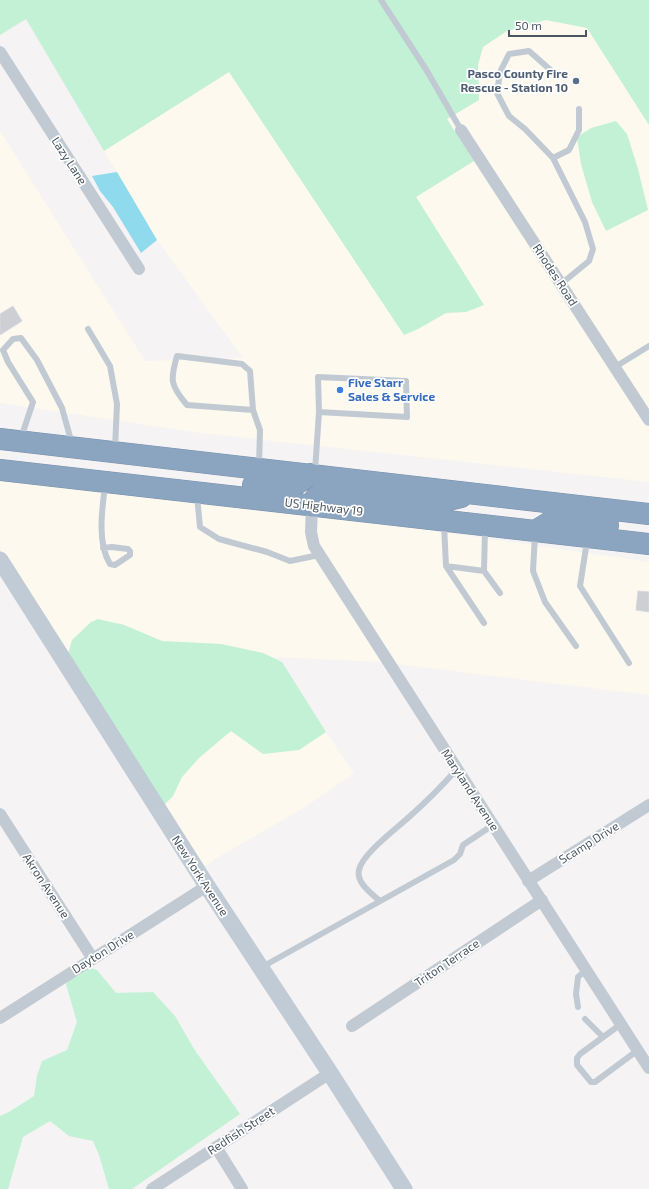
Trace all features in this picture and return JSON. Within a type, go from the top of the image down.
[{"type":"highway","points":[[10,440],[649,514]]},
{"type":"highway","name":"US Highway 19","points":[[2,471],[649,544]]},
{"type":"highway","points":[[161,489],[189,478],[288,488],[299,484],[312,475]]},
{"type":"highway","points":[[312,506],[313,500],[316,497],[328,492],[432,504],[478,494]]},
{"type":"highway","points":[[535,531],[556,518],[649,530]]},
{"type":"street","name":"Lazy Lane","points":[[0,52],[139,269]]},
{"type":"street","name":"Rhodes Road","points":[[461,130],[649,420]]},
{"type":"street","name":"Maryland Avenue","points":[[312,506],[311,532],[314,546],[319,555],[649,1068]]},
{"type":"street","name":"New York Avenue","points":[[0,560],[207,886],[404,1189]]},
{"type":"street","name":"Scamp Drive","points":[[528,881],[649,805]]},
{"type":"street","name":"Akron Avenue","points":[[0,814],[93,958]]},
{"type":"street","name":"Dayton Drive","points":[[0,1018],[207,886]]},
{"type":"street","name":"Triton Terrace","points":[[352,1026],[542,900]]},
{"type":"street","name":"Redfish Street","points":[[152,1189],[330,1073]]},
{"type":"street","points":[[216,1147],[242,1189]]},
{"type":"lane","points":[[381,0],[427,71],[461,130]]},
{"type":"lane","points":[[554,73],[529,51],[509,54],[500,72],[497,93],[509,116],[526,129],[553,158],[585,222],[593,249],[589,261],[561,284]]},
{"type":"lane","points":[[553,158],[569,150],[579,130],[579,110]]},
{"type":"lane","points":[[88,329],[110,366],[117,404],[115,452]]},
{"type":"lane","points":[[10,440],[27,422],[33,402],[8,362],[3,350],[13,339],[21,338],[37,360],[62,408],[73,448]]},
{"type":"lane","points":[[615,367],[649,346]]},
{"type":"lane","points":[[253,410],[187,405],[175,392],[172,374],[176,356],[242,364],[250,371],[253,410],[260,430],[259,469]]},
{"type":"lane","points":[[312,475],[320,412],[318,377],[406,381],[407,418],[320,412]]},
{"type":"lane","points":[[103,548],[102,515],[105,482]]},
{"type":"lane","points":[[197,493],[200,527],[219,538],[267,552],[290,561],[319,555]]},
{"type":"lane","points":[[444,521],[446,566],[484,623]]},
{"type":"lane","points":[[485,526],[484,571],[500,593]]},
{"type":"lane","points":[[535,531],[533,572],[545,602],[576,646]]},
{"type":"lane","points":[[587,537],[580,586],[629,663]]},
{"type":"lane","points":[[446,566],[484,571]]},
{"type":"lane","points":[[380,902],[368,890],[359,876],[359,869],[364,859],[380,842],[415,812],[457,769]]},
{"type":"lane","points":[[260,968],[454,860],[460,854],[463,845],[493,825]]},
{"type":"lane","points":[[578,1007],[576,994],[578,977],[586,970]]},
{"type":"lane","points":[[585,1019],[603,1037]]},
{"type":"lane","points":[[621,1024],[577,1058],[578,1064],[591,1082],[594,1082],[638,1050]]},
{"type":"shaded area","points":[[546,20],[587,28],[649,125],[649,482],[200,433],[0,403],[0,131],[145,361],[243,358],[157,240],[104,151],[229,72],[404,335],[446,313],[466,312],[484,305],[416,197],[474,161],[446,119],[479,100],[478,65],[483,47],[507,31]],"holes":[[[627,134],[638,169],[648,210],[606,230],[592,202],[581,164]]]},
{"type":"shaded area","points":[[0,479],[263,506],[649,562],[649,695],[381,662],[271,657],[263,653],[221,644],[162,641],[123,624],[98,620],[164,805],[173,796],[182,777],[199,758],[231,730],[299,750],[326,732],[354,773],[302,809],[215,859],[204,867],[196,859],[0,549]]},
{"type":"green space","points":[[0,0],[649,0],[649,125],[587,28],[546,20],[507,31],[483,47],[478,65],[479,100],[447,119],[474,161],[416,197],[484,305],[466,312],[446,313],[404,335],[229,72],[104,151],[26,19],[0,35]]},
{"type":"green space","points":[[616,121],[627,134],[638,169],[648,210],[606,231],[592,202],[581,164],[577,137],[591,128]]},
{"type":"green space","points":[[98,619],[124,625],[162,641],[221,644],[263,653],[282,662],[326,732],[299,750],[263,754],[231,731],[199,758],[182,777],[173,796],[164,805],[68,654],[72,640],[91,622]]},
{"type":"green space","points":[[79,964],[97,970],[116,993],[153,992],[175,1016],[194,1049],[240,1114],[132,1189],[109,1189],[99,1155],[93,1141],[69,1136],[50,1121],[23,1137],[8,1189],[0,1189],[0,1116],[34,1096],[37,1076],[42,1061],[67,1050],[77,1022],[66,984]]},
{"type":"water","points":[[117,172],[157,240],[141,253],[113,207],[100,191],[92,176]]},
{"type":"building","points":[[13,306],[22,321],[0,335],[0,314]]},
{"type":"building","points":[[638,591],[649,592],[649,612],[636,610]]},
{"type":"place","name":"Pasco County Fire Rescue - Station 10","points":[[576,81]]},
{"type":"place","name":"Five Starr Sales & Service","points":[[340,390]]}]
